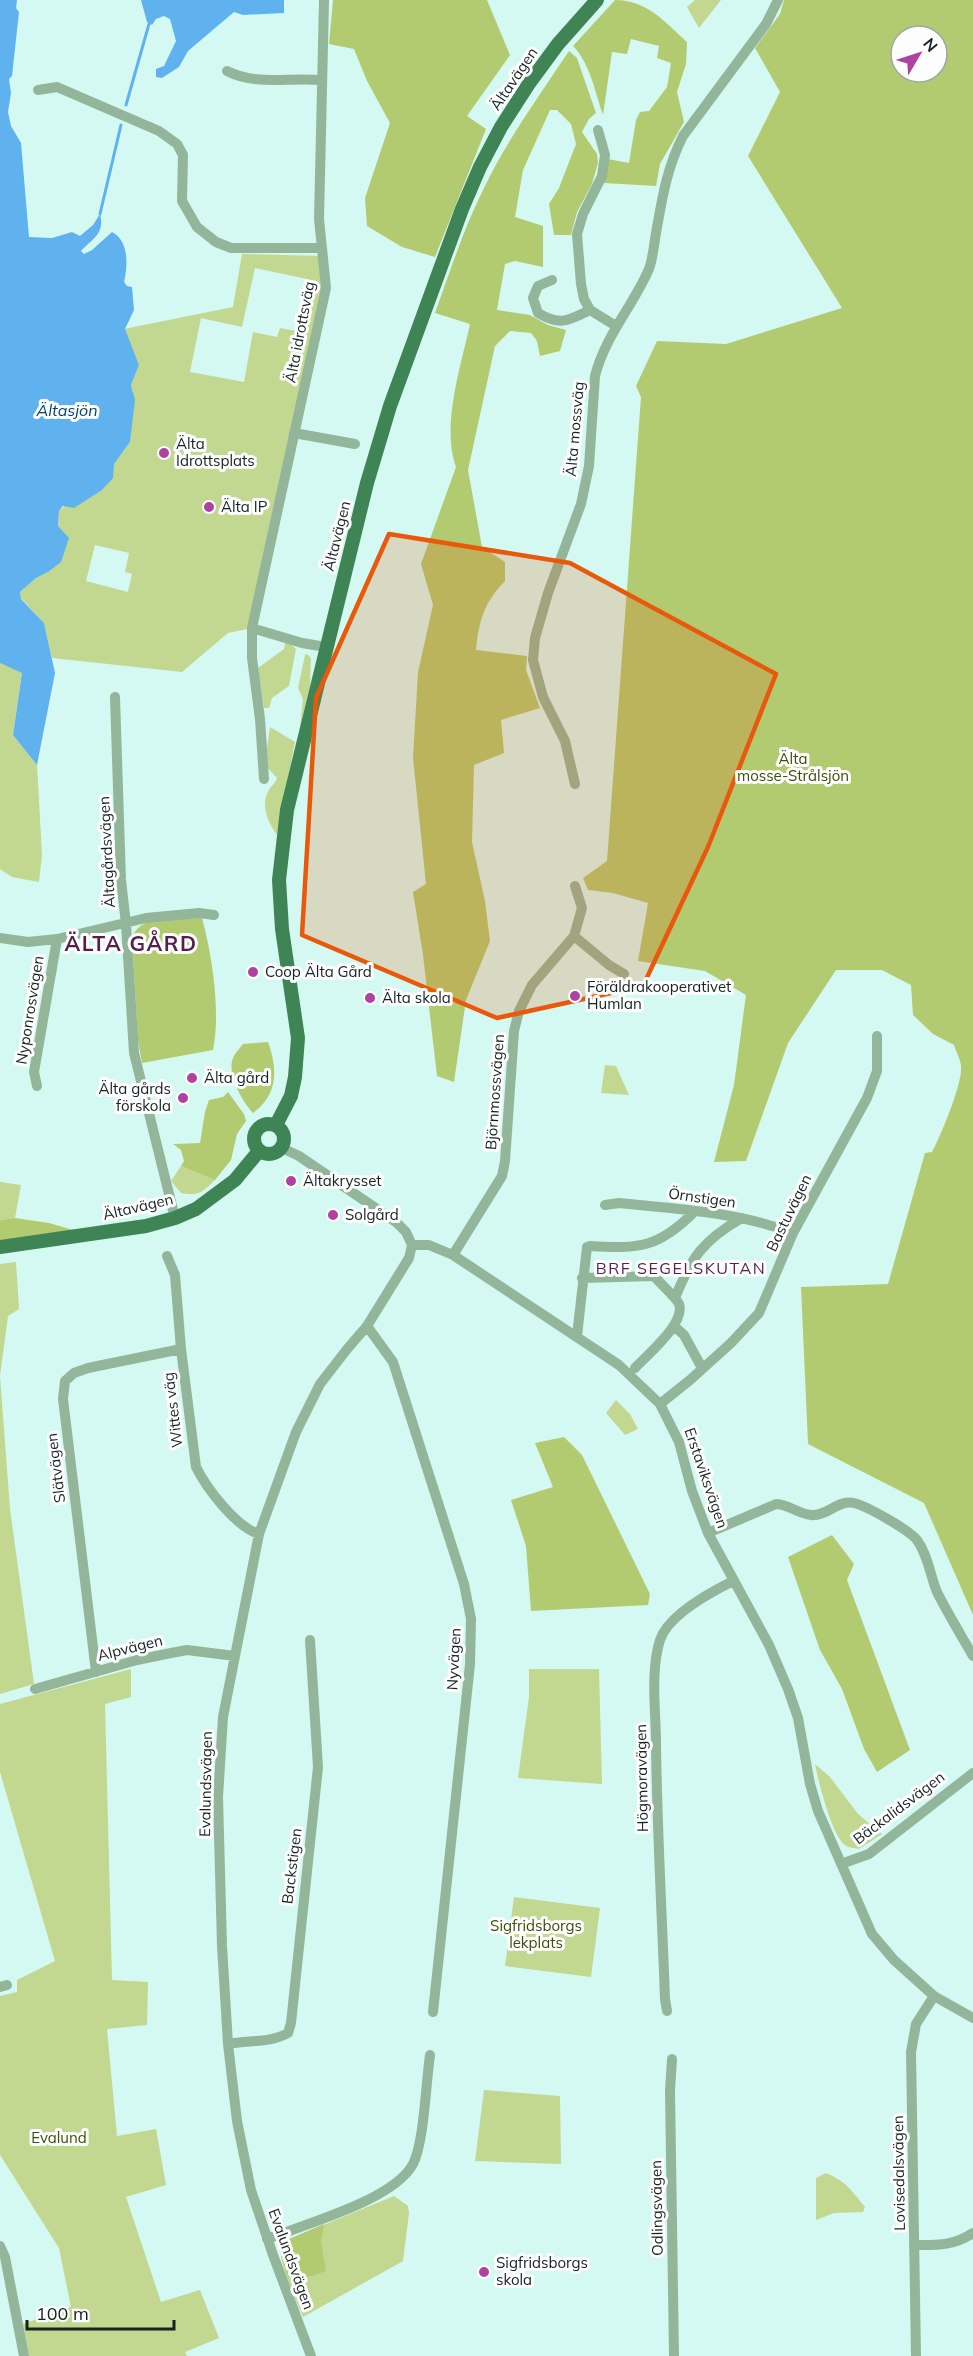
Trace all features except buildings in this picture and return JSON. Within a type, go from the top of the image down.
[{"type":"main road","name":"Ältavägen","points":[[276,1125],[291,1096],[295,1077],[297,1038],[282,929],[280,871],[287,810],[365,490],[386,420],[462,209],[485,157],[524,91],[558,44],[597,0]]},
{"type":"main road","points":[[264,1124],[276,1125],[282,1130],[285,1138],[282,1148],[271,1154],[259,1151],[254,1143],[257,1130],[264,1124]]},
{"type":"main road","name":"Ältavägen","points":[[0,1246],[146,1226],[175,1218],[196,1209],[235,1180],[259,1151]]},
{"type":"street","name":"Älta mossväg","points":[[575,784],[565,741],[543,697],[533,660],[535,638],[548,593],[581,504],[589,466],[595,376],[598,363],[650,267],[665,178],[675,151],[683,136],[766,24],[777,0]]},
{"type":"street","name":"Älta idrottsväg","points":[[264,779],[260,719],[252,658],[252,628],[326,288],[319,219],[324,1]]},
{"type":"street","points":[[227,71],[247,78],[321,80]]},
{"type":"street","points":[[38,90],[57,87],[159,131],[177,144],[183,155],[182,201],[197,227],[216,242],[231,248],[322,248]]},
{"type":"street","points":[[598,130],[604,155],[602,176],[583,214],[577,234],[581,284],[584,299],[590,310],[616,326]]},
{"type":"street","points":[[552,280],[538,286],[533,298],[538,313],[553,322],[570,320],[590,310]]},
{"type":"street","points":[[294,433],[355,444]]},
{"type":"street","points":[[252,628],[302,643],[326,647]]},
{"type":"street","name":"Ältagårdsvägen","points":[[115,697],[121,880],[134,1053],[175,1218]]},
{"type":"street","name":"Björnmossvägen","points":[[453,1256],[502,1176],[514,1031],[519,1011],[532,985],[574,936],[582,908],[575,886]]},
{"type":"street","points":[[0,938],[28,942],[57,939],[146,918],[199,913],[214,915]]},
{"type":"street","points":[[574,936],[609,965],[624,974]]},
{"type":"street","name":"Nyponrosvägen","points":[[37,1086],[34,1072],[57,939]]},
{"type":"street","name":"Bastuvägen","points":[[660,1404],[702,1368],[759,1313],[793,1233],[867,1098],[878,1071],[877,1036]]},
{"type":"street","points":[[282,1148],[299,1156],[396,1222],[406,1232],[412,1245]]},
{"type":"street","name":"Örnstigen","points":[[605,1205],[620,1203],[742,1218],[766,1222],[793,1233]]},
{"type":"street","points":[[577,1336],[587,1247],[641,1247],[670,1234],[695,1211]]},
{"type":"street","points":[[675,1298],[687,1269],[708,1240],[742,1218]]},
{"type":"street","name":"Erstaviksvägen","points":[[412,1245],[429,1245],[453,1256],[619,1365],[660,1404],[679,1442],[692,1491],[708,1533],[769,1645],[788,1689],[798,1718],[810,1784],[818,1811],[872,1934],[894,1960],[934,1996],[973,2018]]},
{"type":"street","name":"Evalundsvägen","points":[[311,2356],[251,2190],[237,2121],[228,2044],[222,1946],[218,1797],[223,1717],[259,1534],[296,1432],[320,1384],[368,1326],[409,1258],[412,1245]]},
{"type":"street","name":"Wittes väg","points":[[167,1256],[175,1275],[181,1349],[196,1467],[201,1479],[241,1524],[259,1534]]},
{"type":"street","points":[[582,1278],[654,1276],[675,1298],[680,1308],[674,1326],[635,1368]]},
{"type":"street","name":"Nyvägen","points":[[368,1326],[393,1362],[464,1584],[471,1619],[470,1664],[433,2012]]},
{"type":"street","points":[[674,1326],[684,1335],[702,1368]]},
{"type":"street","name":"Slätvägen","points":[[96,1672],[64,1410],[65,1381],[74,1373],[88,1368],[181,1349]]},
{"type":"street","points":[[708,1533],[776,1504],[782,1504],[809,1515],[824,1513],[847,1502],[875,1511],[917,1540],[937,1590],[973,1656]]},
{"type":"street","name":"Högmoravägen","points":[[668,2011],[665,1999],[657,1816],[656,1668],[661,1638],[671,1624],[689,1606],[733,1581]]},
{"type":"street","name":"Backstigen","points":[[228,2044],[249,2040],[278,2039],[288,2033],[291,2023],[318,1767],[310,1640]]},
{"type":"street","name":"Alpvägen","points":[[35,1689],[137,1660],[187,1650],[235,1656]]},
{"type":"street","name":"Bäckalidsvägen","points":[[841,1864],[869,1854],[973,1773]]},
{"type":"street","name":"Lovisedalsvägen","points":[[916,2356],[912,2041],[916,2024],[934,1996]]},
{"type":"street","points":[[267,2239],[360,2202],[400,2181],[413,2164],[419,2144],[430,2055]]},
{"type":"street","name":"Odlingsvägen","points":[[672,2059],[670,2090],[674,2356]]},
{"type":"street","points":[[915,2245],[943,2245],[965,2239],[973,2233]]},
{"type":"street","points":[[0,2246],[5,2257],[22,2356]]},
{"type":"highlighted area","points":[[389,534],[570,563],[776,674],[708,847],[643,986],[497,1018],[302,935],[316,698]]},
{"type":"green space","points":[[333,0],[487,0],[510,55],[467,116],[486,129],[435,257],[402,247],[367,226],[365,198],[390,123],[367,81],[354,49],[329,44]]},
{"type":"green space","points":[[615,0],[646,8],[687,42],[686,64],[677,92],[684,122],[660,164],[656,186],[604,183],[608,159],[629,163],[636,120],[640,112],[649,111],[667,87],[671,63],[657,58],[659,46],[631,39],[627,54],[612,52],[603,115],[588,69],[573,46]]},
{"type":"green space","points":[[695,0],[721,0],[699,28],[687,7]]},
{"type":"green space","name":"Älta mosse-Strålsjön","points":[[784,0],[973,0],[973,1615],[924,1503],[808,1444],[801,1287],[888,1284],[925,1153],[932,1152],[936,1145],[958,1085],[961,1064],[954,1045],[933,1034],[913,1015],[911,985],[882,970],[836,970],[788,1043],[746,1161],[714,1162],[734,1085],[746,995],[705,971],[638,961],[648,903],[613,893],[588,890],[583,878],[607,861],[641,397],[636,386],[657,341],[726,344],[842,308],[748,156],[780,92],[755,48],[780,14]]},
{"type":"green space","points":[[569,51],[577,58],[596,113],[589,119],[582,132],[597,154],[598,163],[592,184],[577,212],[571,235],[554,235],[549,204],[559,188],[576,144],[571,124],[557,110],[550,110],[523,170],[515,217],[543,226],[543,267],[515,261],[505,264],[497,310],[530,315],[548,325],[566,330],[560,351],[540,356],[537,341],[531,333],[510,331],[495,346],[468,470],[482,547],[505,562],[505,581],[484,612],[476,650],[527,656],[526,670],[540,708],[501,720],[504,753],[474,765],[472,842],[485,901],[490,941],[466,1000],[454,1082],[437,1076],[413,892],[426,884],[413,758],[418,672],[433,605],[421,564],[456,467],[452,451],[451,415],[470,324],[435,313],[464,234],[493,170],[524,118]]},
{"type":"green space","name":"Älta Idrottsplats","points":[[242,254],[323,256],[326,279],[252,628],[228,633],[182,672],[52,658],[44,623],[21,598],[20,592],[36,578],[48,572],[59,511],[114,464],[130,442],[133,391],[131,385],[139,365],[124,329],[233,307]],"holes":[[[255,268],[307,279],[296,331],[280,328],[277,337],[253,332],[244,382],[190,372],[201,318],[242,327]],[[95,545],[129,553],[125,572],[132,574],[128,592],[86,581]]]},
{"type":"green space","points":[[285,643],[291,644],[296,649],[289,686],[272,698],[269,708],[264,708],[258,668],[284,649]]},
{"type":"green space","points":[[307,654],[311,658],[310,686],[300,727],[303,699],[298,688]]},
{"type":"green space","points":[[0,663],[22,672],[13,735],[37,765],[42,855],[39,882],[12,877],[0,869]]},
{"type":"green space","points":[[270,727],[295,742],[277,835],[268,819],[265,807],[266,795],[277,778],[266,766],[265,761]]},
{"type":"green space","points":[[202,918],[216,1001],[213,1050],[142,1063],[138,1041],[132,937],[137,929],[153,920]]},
{"type":"green space","points":[[268,1042],[273,1062],[274,1081],[267,1098],[253,1113],[236,1086],[232,1063],[235,1054],[243,1044]]},
{"type":"green space","points":[[605,1065],[616,1066],[629,1095],[601,1093]]},
{"type":"green space","points":[[228,1092],[244,1114],[246,1121],[237,1134],[231,1160],[215,1180],[181,1166],[184,1161],[181,1150],[173,1144],[200,1143],[209,1100],[223,1097]]},
{"type":"green space","points":[[181,1166],[215,1180],[200,1192],[181,1193],[171,1181]]},
{"type":"green space","points":[[0,1182],[21,1185],[15,1218],[0,1220]]},
{"type":"green space","points":[[15,1218],[49,1223],[73,1230],[67,1235],[0,1243],[0,1220]]},
{"type":"green space","points":[[16,1262],[19,1309],[8,1316],[0,1376],[0,1264]]},
{"type":"green space","points":[[0,1376],[10,1509],[34,1684],[0,1694]]},
{"type":"green space","points":[[616,1400],[630,1414],[638,1429],[625,1435],[606,1413]]},
{"type":"green space","points":[[564,1437],[582,1455],[650,1594],[648,1605],[531,1611],[526,1546],[511,1500],[553,1487],[535,1443]]},
{"type":"green space","points":[[832,1535],[854,1564],[847,1580],[910,1750],[877,1772],[864,1749],[842,1689],[820,1650],[788,1557]]},
{"type":"green space","name":"Evalund","points":[[131,1669],[131,1697],[105,1704],[112,1980],[148,1982],[147,2025],[107,2029],[117,2136],[156,2129],[166,2185],[126,2197],[161,2302],[200,2290],[219,2338],[185,2352],[187,2356],[29,2356],[23,2324],[71,2307],[59,2248],[0,2155],[0,1996],[17,1992],[17,1980],[55,1961],[0,1772],[0,1704]]},
{"type":"green space","points":[[529,1669],[599,1669],[602,1784],[518,1778],[529,1697]]},
{"type":"green space","points":[[815,1764],[830,1777],[858,1814],[882,1834],[859,1849],[845,1845],[840,1840],[822,1794]]},
{"type":"green space","name":"Sigfridsborgs lekplats","points":[[514,1897],[600,1908],[591,1977],[505,1966]]},
{"type":"green space","points":[[484,2090],[560,2096],[561,2164],[475,2161]]},
{"type":"green space","points":[[826,2173],[848,2187],[865,2207],[863,2212],[834,2213],[816,2220],[816,2178]]},
{"type":"green space","points":[[394,2196],[408,2206],[409,2213],[403,2261],[303,2317],[291,2290],[281,2258],[282,2242]]},
{"type":"green space","points":[[324,2224],[321,2241],[326,2271],[312,2276],[288,2277],[279,2249],[282,2242]]},
{"type":"water","name":"Ältasjön","points":[[0,0],[17,0],[16,8],[19,12],[12,76],[9,79],[11,93],[8,112],[11,126],[21,143],[29,237],[52,238],[72,232],[80,236],[93,225],[100,214],[99,231],[81,251],[84,254],[92,250],[112,232],[122,241],[126,254],[124,282],[127,286],[132,287],[134,310],[125,329],[139,365],[131,385],[135,400],[130,442],[114,464],[113,478],[102,490],[74,508],[63,506],[59,511],[58,526],[69,538],[61,562],[36,578],[20,592],[21,599],[44,623],[55,673],[37,765],[13,735],[22,673],[0,663]]},
{"type":"water","points":[[141,0],[284,0],[284,13],[243,15],[234,12],[188,51],[179,67],[162,78],[156,77],[156,69],[164,66],[176,41],[170,19],[164,16],[156,19],[152,25],[147,22]]},
{"type":"waterway","points":[[126,105],[149,24]]},
{"type":"waterway","points":[[100,214],[121,125]]},
{"type":"place","name":"Älta Idrottsplats","points":[[164,453]]},
{"type":"place","name":"Älta IP","points":[[209,507]]},
{"type":"place","name":"Coop Älta Gård","points":[[253,972]]},
{"type":"place","name":"Föräldrakooperativet Humlan","points":[[575,996]]},
{"type":"place","name":"Älta skola","points":[[370,998]]},
{"type":"place","name":"Älta gård","points":[[192,1078]]},
{"type":"place","name":"Älta gårds förskola","points":[[183,1098]]},
{"type":"place","name":"Ältakrysset","points":[[291,1181]]},
{"type":"place","name":"Solgård","points":[[333,1215]]},
{"type":"place","name":"Sigfridsborgs skola","points":[[484,2272]]},
{"type":"district","name":"ÄLTA GÅRD","points":[[131,944]]},
{"type":"district","name":"BRF SEGELSKUTAN","points":[[681,1268]]}]
